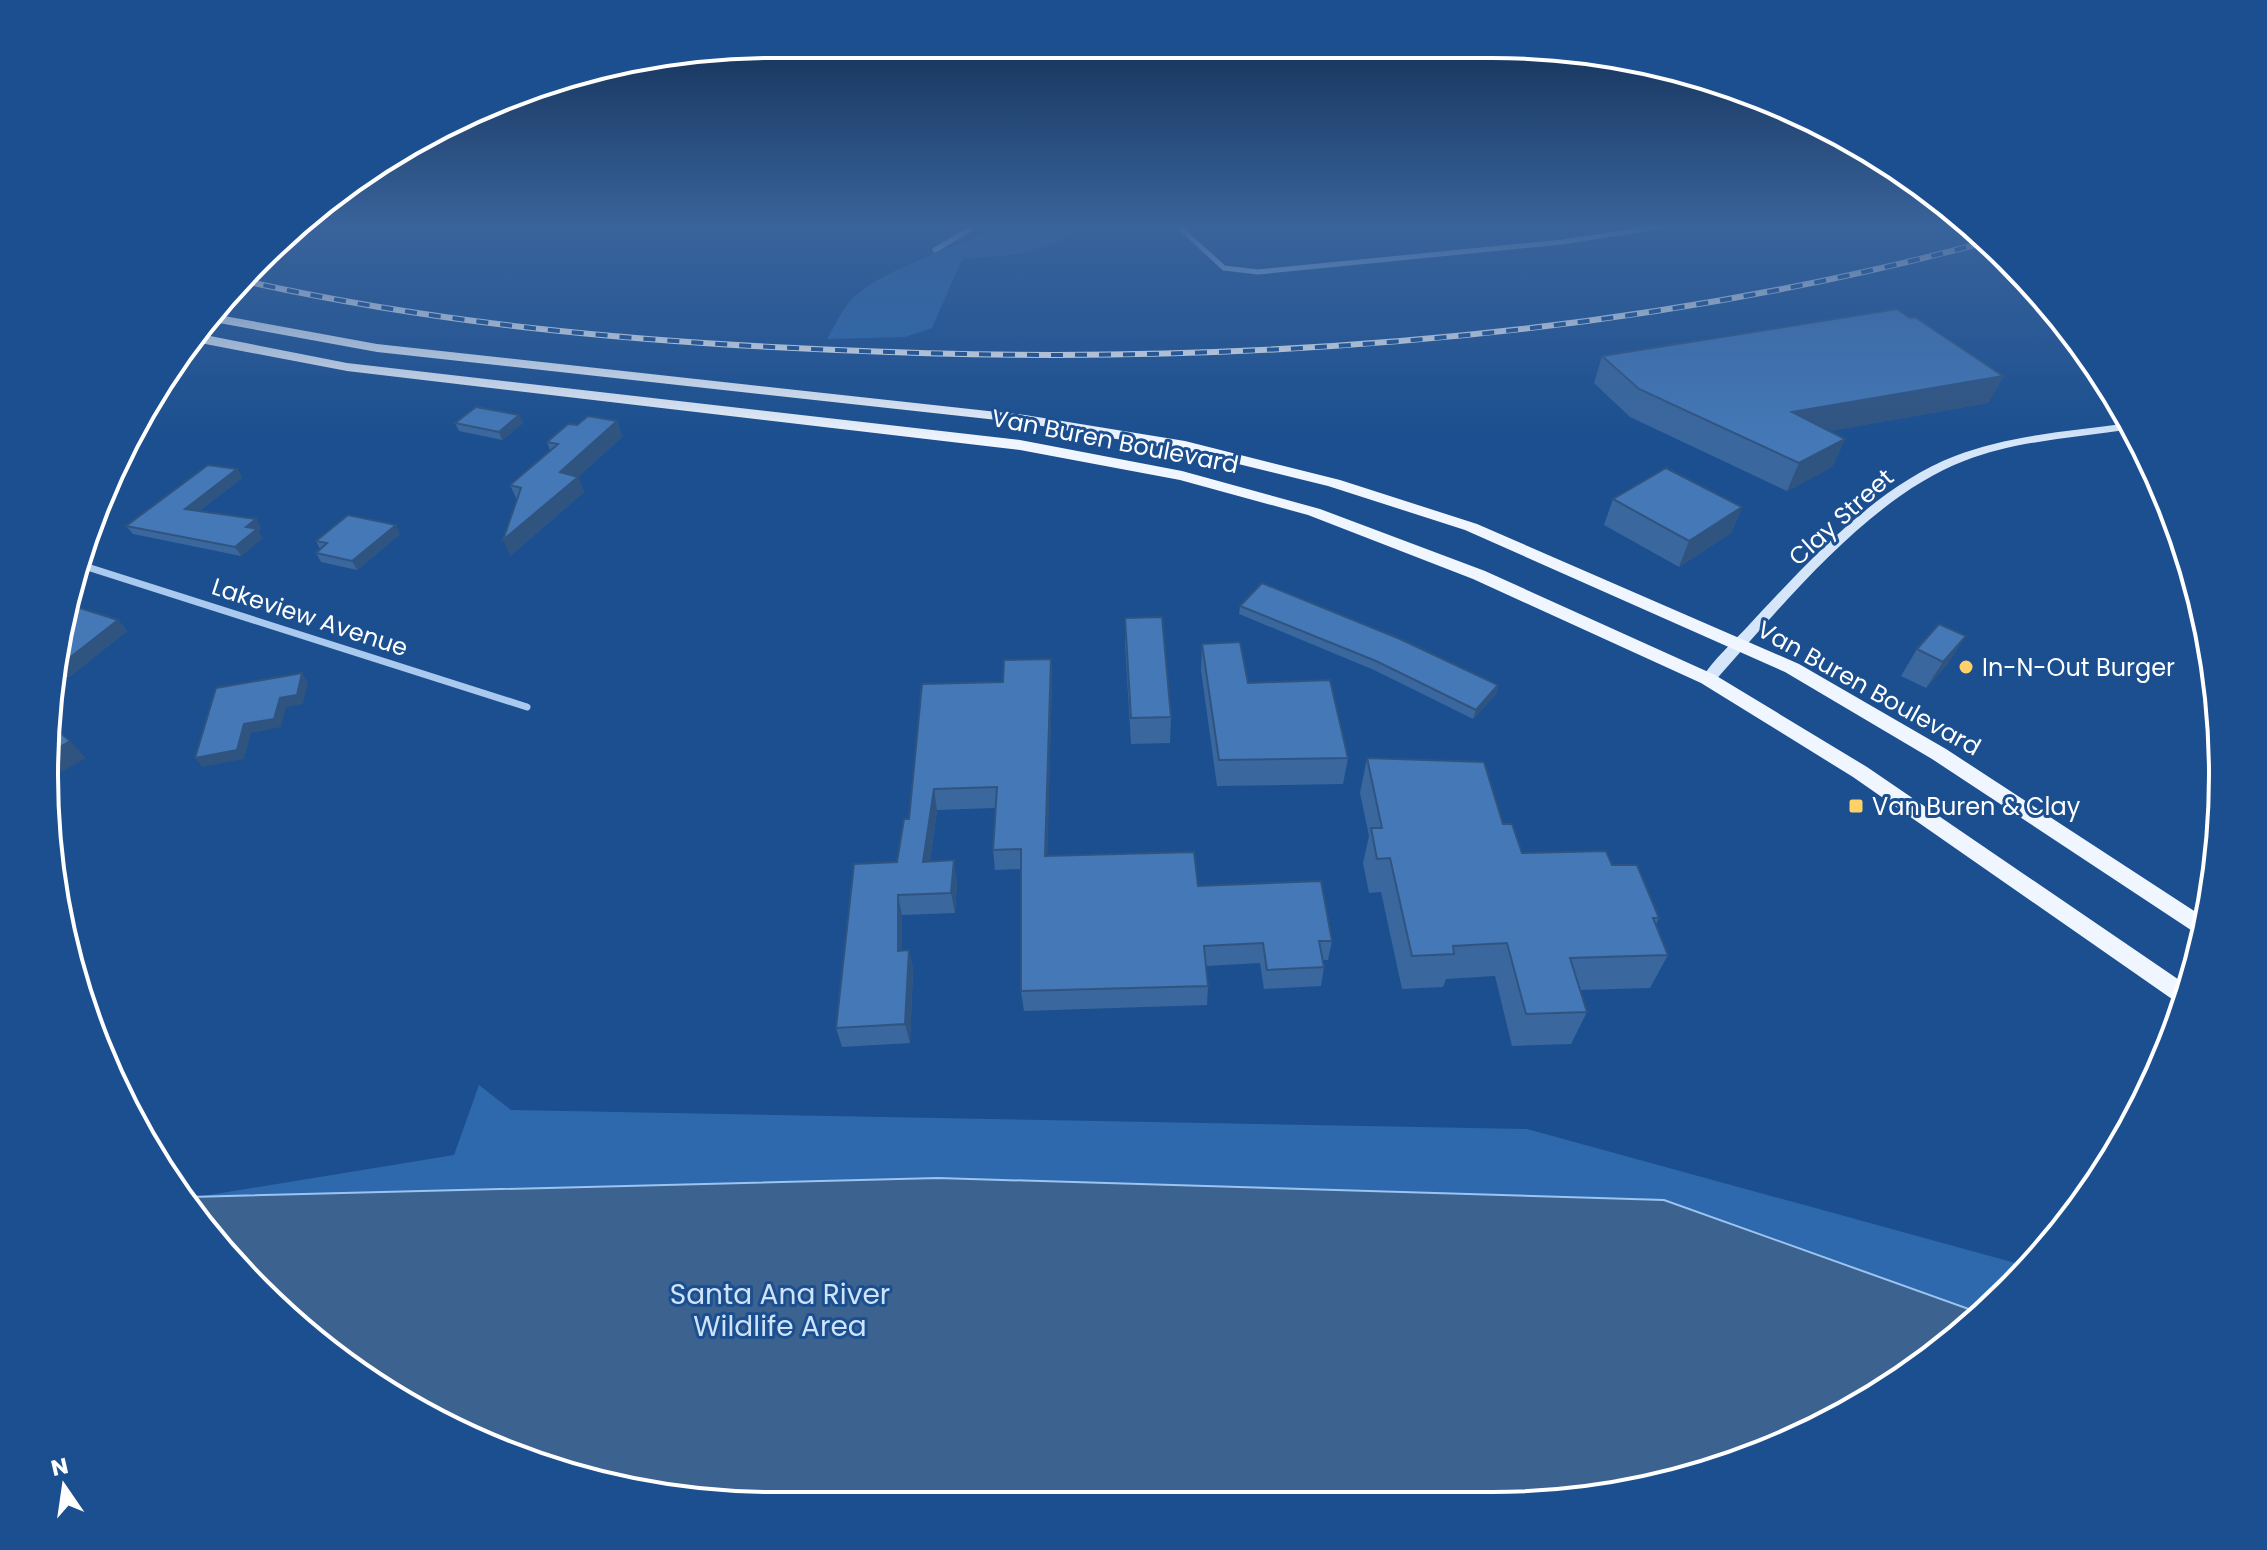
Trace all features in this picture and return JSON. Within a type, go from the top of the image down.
[{"type":"main road","name":"Van Buren Boulevard","points":[[222,319],[377,348],[1025,419],[1185,446],[1334,483],[1471,527],[1792,668],[1939,754],[2193,922]]},
{"type":"main road","name":"Van Buren Boulevard","points":[[206,340],[347,367],[1020,445],[1182,476],[1314,512],[1479,575],[1708,679],[1860,772],[2176,991]]},
{"type":"main road","name":"Clay Street","points":[[1708,679],[1835,546],[1881,505],[1929,472],[1959,458],[2020,443],[2119,428]]},
{"type":"street","name":"Lakeview Avenue","points":[[89,567],[527,707]]},
{"type":"green space","points":[[854,297],[945,297],[932,328],[905,337],[827,339]]},
{"type":"green space","name":"Santa Ana River Wildlife Area","points":[[479,1085],[511,1110],[1527,1129],[2017,1263],[1965,1314],[1928,1344],[1850,1396],[1809,1418],[1722,1454],[1632,1478],[1586,1486],[1492,1492],[728,1490],[681,1486],[589,1468],[501,1437],[416,1396],[339,1344],[302,1314],[236,1248],[196,1197],[454,1155]]},
{"type":"shaded area","name":"Santa Ana River Wildlife Area","points":[[938,1178],[1664,1200],[1970,1309],[1890,1371],[1809,1418],[1722,1454],[1678,1468],[1586,1486],[1492,1492],[728,1490],[681,1486],[589,1468],[501,1437],[416,1396],[339,1344],[302,1314],[236,1248],[196,1197]]},
{"type":"building","points":[[1897,309],[1910,318],[1915,317],[2003,376],[1792,412],[1845,439],[1799,463],[1639,389],[1602,356]]},
{"type":"building","points":[[476,407],[519,415],[499,432],[455,423]]},
{"type":"building","points":[[588,416],[617,421],[560,472],[578,477],[503,540],[521,488],[510,485],[558,444],[547,442],[568,424],[577,425]]},
{"type":"building","points":[[208,465],[237,469],[185,509],[256,519],[246,527],[257,529],[235,547],[126,526]]},
{"type":"building","points":[[1666,468],[1742,507],[1689,541],[1613,499]]},
{"type":"building","points":[[348,515],[396,525],[352,561],[316,553],[327,543],[316,541]]},
{"type":"building","points":[[1262,583],[1400,639],[1498,685],[1476,710],[1376,661],[1240,606]]},
{"type":"building","points":[[78,607],[118,620],[68,659]]},
{"type":"building","points":[[1162,617],[1171,717],[1131,718],[1125,618]]},
{"type":"building","points":[[1939,624],[1966,636],[1943,662],[1917,649]]},
{"type":"building","points":[[1240,642],[1248,683],[1330,680],[1348,758],[1219,760],[1202,644]]},
{"type":"building","points":[[1051,659],[1045,856],[1194,852],[1198,886],[1321,881],[1332,941],[1319,941],[1324,967],[1267,970],[1263,943],[1204,946],[1208,986],[1021,991],[1021,849],[993,850],[997,787],[934,789],[923,862],[954,860],[951,893],[898,895],[898,951],[909,950],[905,1024],[836,1028],[854,864],[897,862],[904,819],[909,819],[922,684],[1003,682],[1004,660]]},
{"type":"building","points":[[302,673],[297,695],[280,698],[274,719],[244,724],[237,750],[195,758],[216,688]]},
{"type":"building","points":[[60,733],[70,741],[59,747]]},
{"type":"building","points":[[1367,758],[1484,762],[1503,824],[1512,824],[1522,853],[1606,851],[1612,865],[1637,865],[1659,918],[1653,918],[1668,955],[1570,958],[1587,1012],[1526,1014],[1507,943],[1453,946],[1454,954],[1412,956],[1390,858],[1377,859],[1371,828],[1382,828]]},
{"type":"railway","points":[[327,297],[462,319],[611,336],[837,350],[981,354],[1271,350],[1416,340],[1560,325],[1733,297]]},
{"type":"place","name":"In-N-Out Burger","points":[[1966,667]]},
{"type":"place","name":"Van Buren & Clay","points":[[1856,806]]}]
